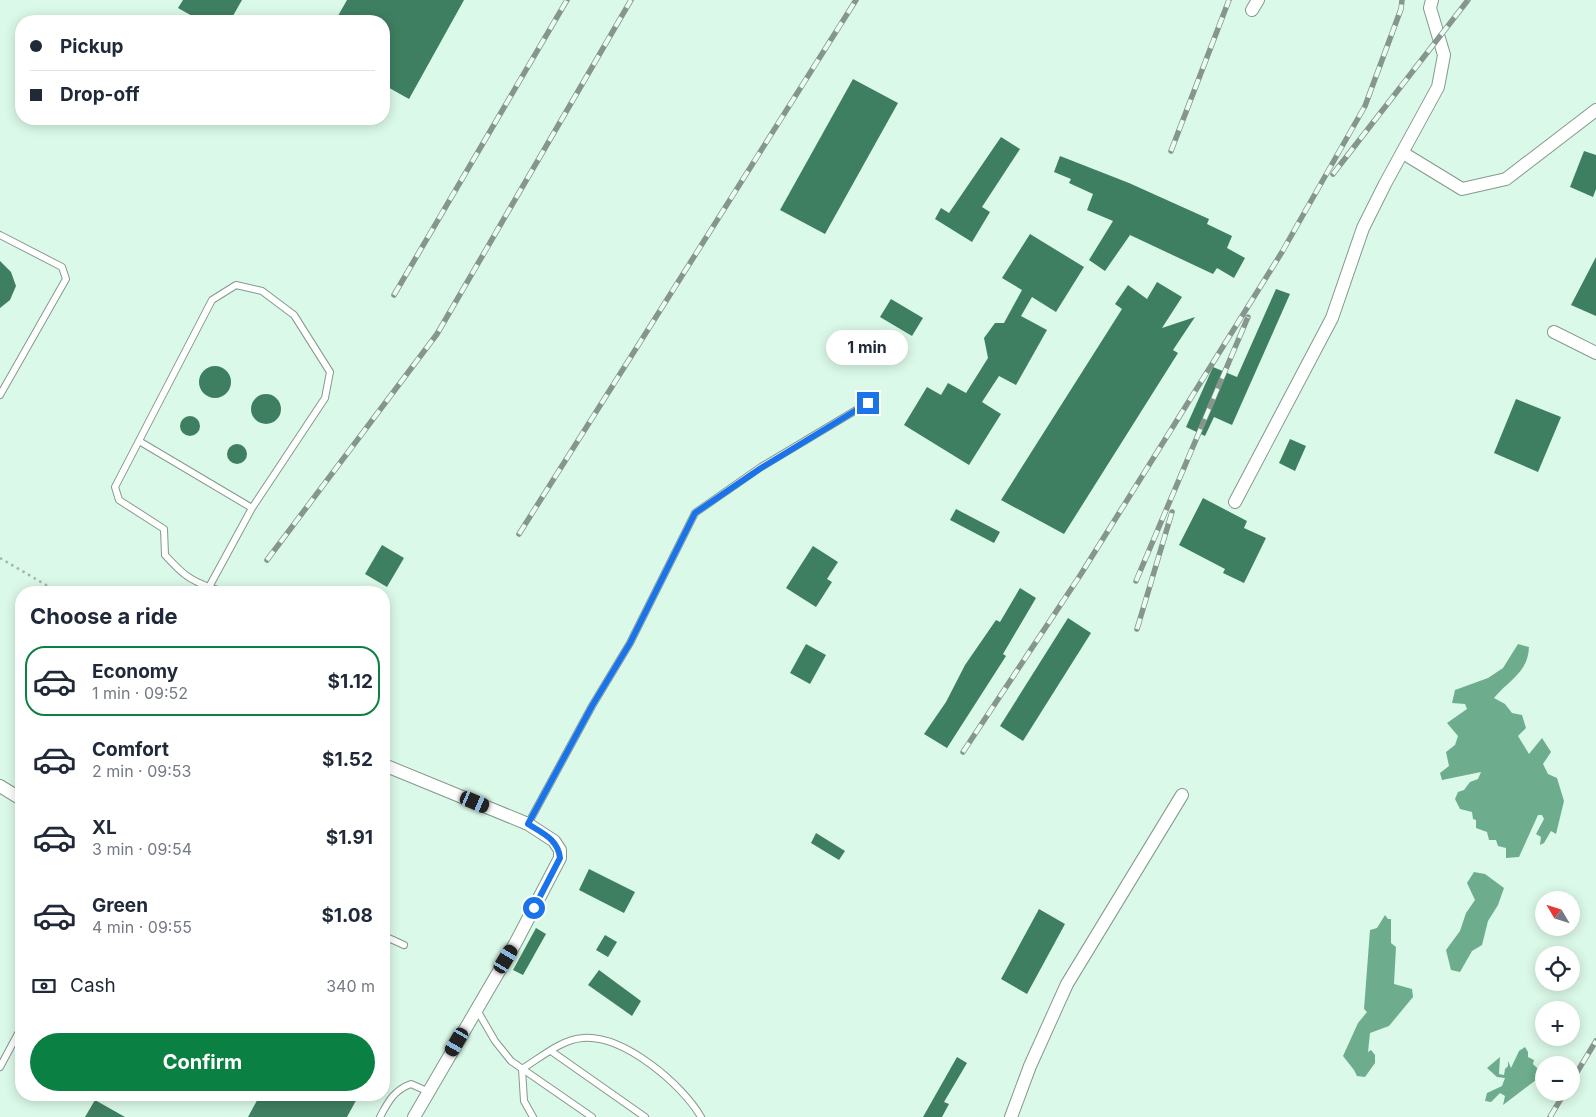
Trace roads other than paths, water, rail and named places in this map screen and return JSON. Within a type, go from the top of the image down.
[{"type":"street","points":[[1235,502],[1332,318],[1363,228],[1438,87],[1444,55],[1430,8],[1432,0]]},
{"type":"street","points":[[1403,153],[1462,189],[1506,179],[1596,110]]},
{"type":"street","points":[[1554,332],[1596,353]]},
{"type":"street","points":[[390,767],[528,824],[554,841],[560,850],[560,858],[516,942],[414,1117]]},
{"type":"street","points":[[0,786],[15,795]]},
{"type":"street","points":[[1010,1117],[1030,1066],[1067,984],[1182,795]]},
{"type":"lane","points":[[0,235],[62,267],[66,279],[0,395]]},
{"type":"lane","points":[[206,586],[190,580],[165,555],[164,529],[119,500],[115,487],[212,300],[236,285],[262,291],[294,315],[330,372],[325,398],[252,508],[210,586]]},
{"type":"lane","points":[[528,824],[592,706],[630,643],[695,513],[761,468],[868,403]]},
{"type":"lane","points":[[139,441],[252,508]]},
{"type":"lane","points":[[390,939],[404,945]]},
{"type":"lane","points":[[476,1008],[500,1050],[522,1069],[592,1117]]},
{"type":"lane","points":[[522,1069],[550,1051],[569,1042],[583,1038],[596,1039],[628,1049],[671,1081],[692,1102],[701,1117]]},
{"type":"lane","points":[[0,1067],[15,1039]]},
{"type":"lane","points":[[550,1051],[645,1117]]},
{"type":"lane","points":[[522,1069],[524,1101],[533,1117]]},
{"type":"lane","points":[[390,1100],[395,1092],[411,1084],[429,1092]]},
{"type":"lane","points":[[380,1117],[390,1101]]},
{"type":"railway","points":[[394,295],[567,0]]},
{"type":"railway","points":[[267,560],[437,334],[631,0]]},
{"type":"railway","points":[[519,534],[856,0]]},
{"type":"railway","points":[[1171,151],[1229,0]]},
{"type":"railway","points":[[963,752],[1081,574],[1282,252],[1365,106],[1401,9],[1402,0]]},
{"type":"railway","points":[[1333,174],[1468,0]]},
{"type":"railway","points":[[1136,581],[1248,317]]},
{"type":"railway","points":[[1137,629],[1172,512]]},
{"type":"railway","points":[[1580,1067],[1596,1041]]},
{"type":"railway","points":[[1550,1117],[1560,1101]]}]
